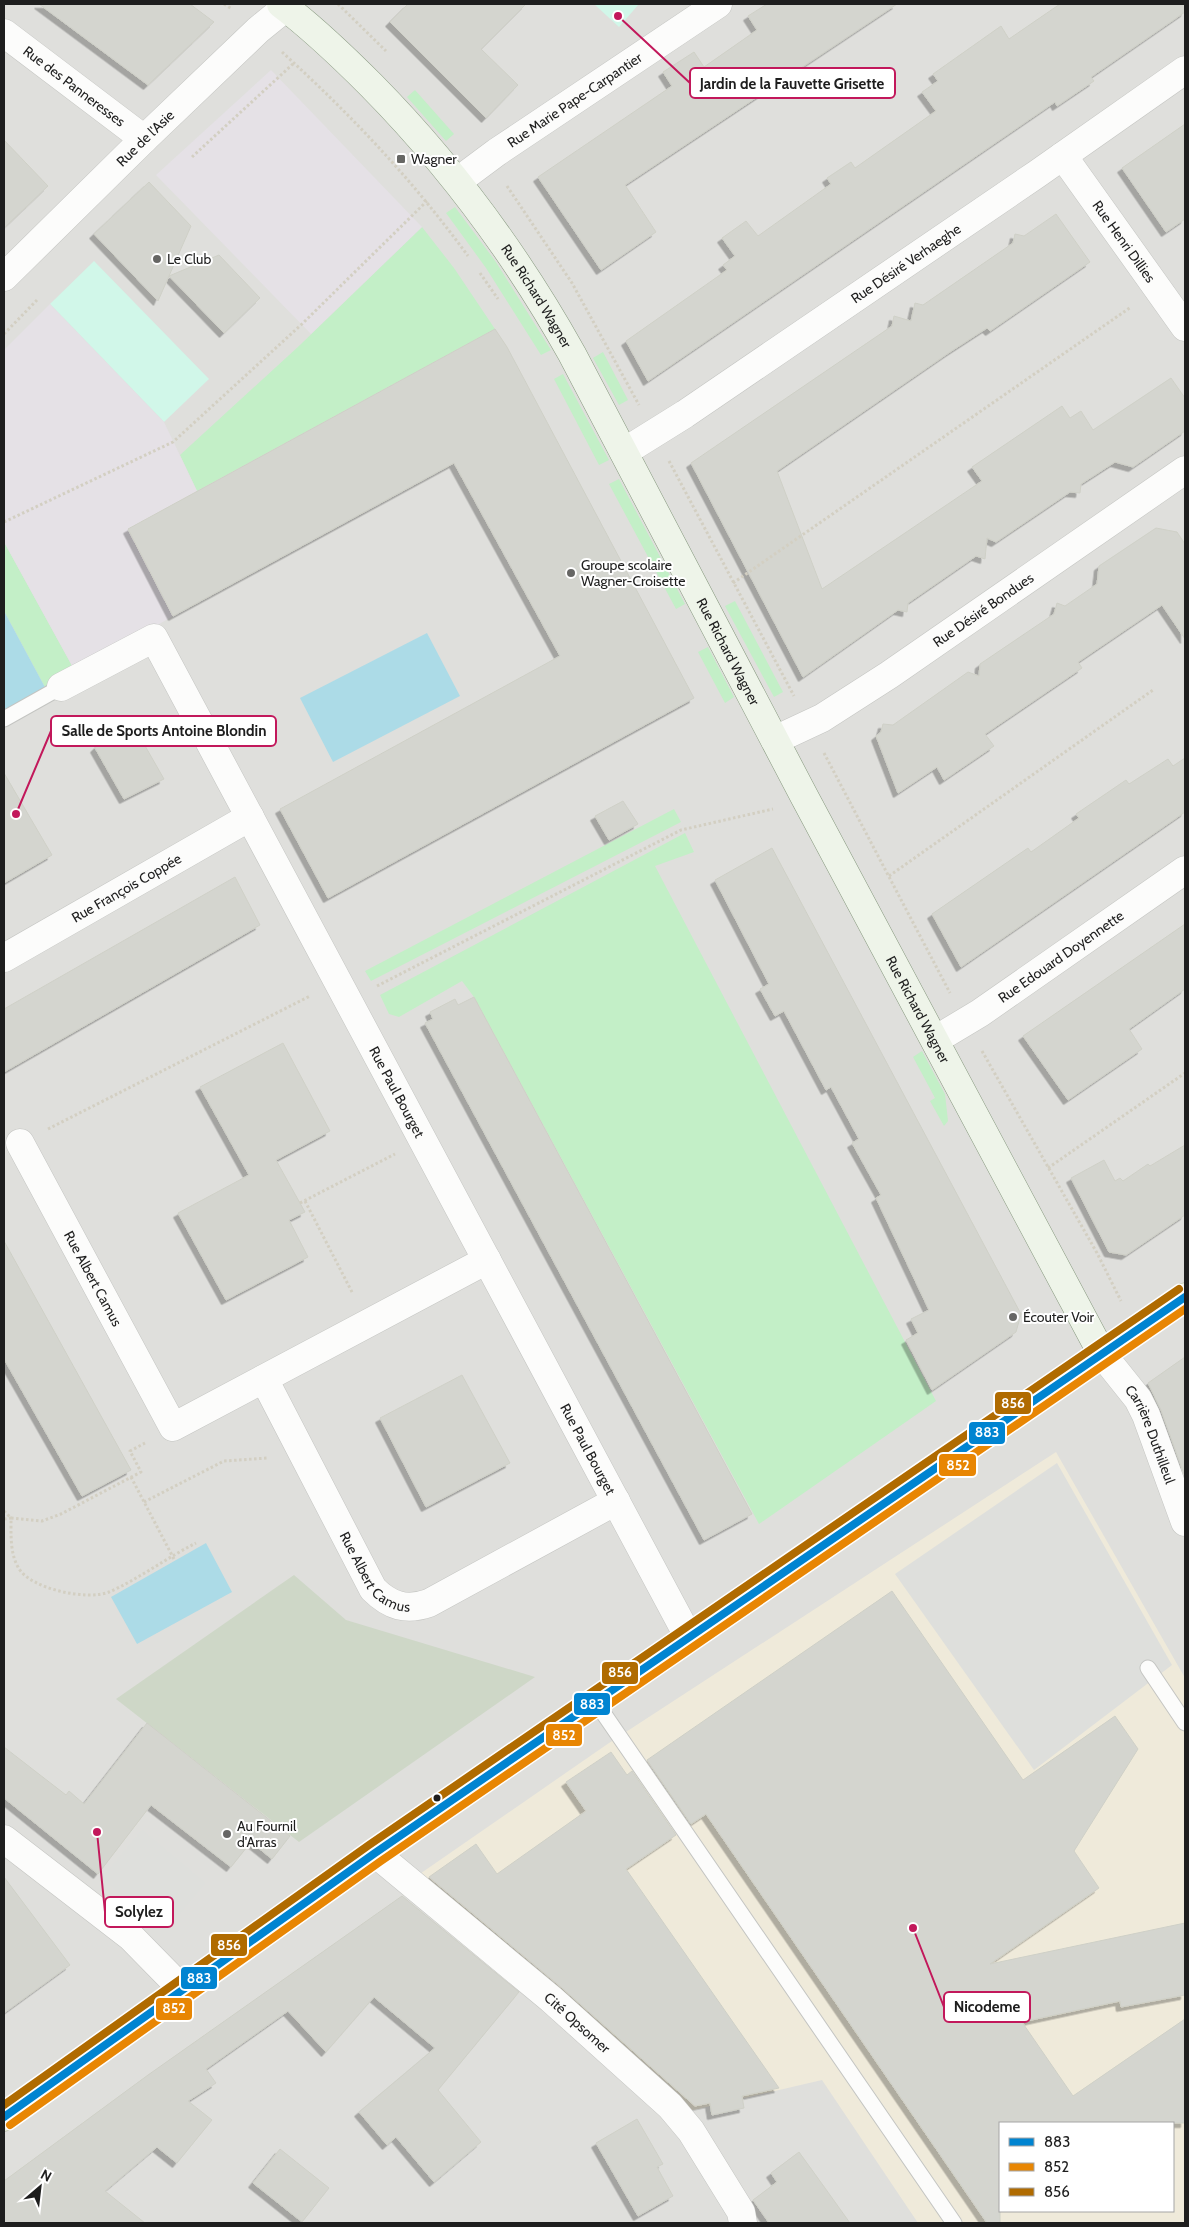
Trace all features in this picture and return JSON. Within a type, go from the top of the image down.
[{"type":"main road","points":[[4,2117],[375,1853],[1185,1297]]},
{"type":"street","name":"Rue Marie Pape-Carpantier","points":[[458,181],[718,4]]},
{"type":"street","name":"Rue de l'Asie","points":[[4,277],[144,139],[286,5]]},
{"type":"street","name":"Rue Richard Wagner","points":[[286,5],[341,55],[443,163],[498,234],[539,296],[624,452],[804,796],[1102,1354]]},
{"type":"street","name":"Rue des Panneresses","points":[[4,33],[144,139]]},
{"type":"street","name":"Rue Désiré Verhaeghe","points":[[624,452],[685,414],[1064,156],[1185,70]]},
{"type":"street","name":"Rue Henri Dillies","points":[[1064,156],[1185,327]]},
{"type":"street","name":"Rue Désiré Bondues","points":[[775,740],[822,718],[889,675],[1183,475]]},
{"type":"street","name":"Rue Paul Bourget","points":[[62,686],[154,638],[689,1638]]},
{"type":"street","name":"Rue François Coppée","points":[[4,958],[250,817]]},
{"type":"street","name":"Rue Edouard Doyennette","points":[[934,1040],[973,1018],[1185,870]]},
{"type":"street","name":"Rue Albert Camus","points":[[20,1143],[173,1427]]},
{"type":"street","points":[[173,1427],[486,1260]]},
{"type":"street","name":"Carrière Duthilleul","points":[[1102,1354],[1138,1399],[1146,1415],[1185,1522]]},
{"type":"street","name":"Rue Albert Camus","points":[[264,1378],[373,1589],[394,1605],[406,1608],[418,1607],[429,1603],[616,1501]]},
{"type":"street","points":[[4,1839],[131,1937],[182,1989]]},
{"type":"street","name":"Cité Opsomer","points":[[375,1853],[551,1999],[670,2106],[691,2131],[741,2212],[743,2223]]},
{"type":"lane","points":[[4,719],[62,686]]},
{"type":"lane","points":[[1148,1668],[1185,1723]]},
{"type":"lane","points":[[595,1701],[954,2223]]},
{"type":"path","points":[[224,4],[258,30],[364,129],[427,201],[470,258]]},
{"type":"path","points":[[192,157],[294,63]]},
{"type":"path","points":[[4,522],[173,442],[302,324],[427,201]]},
{"type":"path","points":[[479,271],[503,306]]},
{"type":"path","points":[[733,583],[1158,289]]},
{"type":"path","points":[[4,334],[37,300]]},
{"type":"path","points":[[889,876],[1153,690]]},
{"type":"path","points":[[20,1143],[343,992],[681,830],[773,809],[838,780]]},
{"type":"path","points":[[768,800],[778,818]]},
{"type":"path","points":[[1048,1168],[1185,1073]]},
{"type":"path","points":[[300,1203],[422,1139]]},
{"type":"path","points":[[305,1201],[368,1323]]},
{"type":"path","points":[[4,1520],[11,1518],[42,1521],[61,1514],[141,1472],[130,1451],[173,1427]]},
{"type":"path","points":[[144,1502],[224,1462],[304,1455]]},
{"type":"path","points":[[131,1477],[175,1561]]},
{"type":"path","points":[[4,1511],[11,1518],[13,1553],[18,1568],[38,1585],[81,1594],[107,1592],[196,1542]]},
{"type":"shaded area","points":[[4,4],[1185,4],[1185,2223],[4,2223]]},
{"type":"shaded area","points":[[271,70],[422,227],[311,334],[156,175]]},
{"type":"shaded area","points":[[50,304],[164,422],[197,491],[128,529],[173,616],[76,673],[4,542],[4,350]]},
{"type":"shaded area","points":[[4,611],[47,691],[4,713]]},
{"type":"shaded area","points":[[427,633],[460,696],[333,762],[300,698]]},
{"type":"shaded area","points":[[1056,1452],[1185,1678],[1185,2223],[918,2223],[822,2080],[689,2111],[414,1878],[609,1743]]},
{"type":"shaded area","points":[[1057,1463],[1172,1665],[1034,1770],[895,1574]]},
{"type":"shaded area","points":[[206,1543],[232,1592],[137,1644],[111,1597]]},
{"type":"shaded area","points":[[294,1575],[346,1620],[535,1677],[299,1842],[116,1699]]},
{"type":"shaded area","points":[[142,1830],[205,1883],[166,1930],[102,1878]]},
{"type":"green space","points":[[594,4],[639,4],[619,27]]},
{"type":"green space","points":[[415,90],[454,134],[446,141],[407,97]]},
{"type":"green space","points":[[455,207],[496,262],[551,350],[541,355],[486,268],[446,213]]},
{"type":"green space","points":[[422,227],[454,268],[495,329],[197,491],[180,455],[300,345]]},
{"type":"green space","points":[[94,261],[209,379],[164,422],[50,304]]},
{"type":"green space","points":[[603,352],[628,400],[619,405],[593,358]]},
{"type":"green space","points":[[563,374],[609,460],[599,465],[554,379]]},
{"type":"green space","points":[[619,479],[685,604],[676,609],[609,484]]},
{"type":"green space","points":[[4,542],[76,673],[47,691],[4,611]]},
{"type":"green space","points":[[735,601],[783,692],[774,697],[725,606]]},
{"type":"green space","points":[[708,647],[734,697],[725,703],[698,652]]},
{"type":"green space","points":[[674,809],[681,822],[371,981],[365,971]]},
{"type":"green space","points":[[685,833],[694,852],[655,866],[936,1401],[759,1524],[474,997],[462,981],[399,1017],[389,1014],[380,995]]},
{"type":"green space","points":[[922,1051],[945,1094],[948,1121],[944,1126],[930,1101],[935,1098],[913,1057]]},
{"type":"building","points":[[39,4],[190,4],[214,22],[148,85]]},
{"type":"building","points":[[408,4],[526,4],[481,49],[518,85],[486,118],[390,22]]},
{"type":"building","points":[[767,4],[897,4],[625,185],[656,232],[601,270],[538,177],[672,86],[663,72],[694,52],[704,67],[757,30],[748,16]]},
{"type":"building","points":[[1060,4],[1185,4],[1185,12],[1091,77],[1094,81],[1057,106],[1055,102],[648,381],[626,341],[727,270],[723,265],[735,256],[722,238],[746,221],[758,236],[831,184],[827,178],[851,162],[855,168],[936,111],[922,92],[938,81],[933,74],[1001,26],[1009,39]]},
{"type":"building","points":[[1185,124],[1185,219],[1166,232],[1122,168]]},
{"type":"building","points":[[4,140],[48,186],[4,228]]},
{"type":"building","points":[[149,182],[191,226],[158,301],[94,234]]},
{"type":"building","points":[[1056,214],[1090,262],[990,331],[987,328],[950,352],[777,471],[822,589],[982,481],[972,467],[1062,406],[1070,418],[1081,411],[1093,430],[1171,378],[1185,398],[1185,431],[1133,467],[1115,462],[1081,484],[1080,493],[1070,492],[996,542],[987,538],[985,559],[976,556],[908,603],[907,612],[898,610],[803,677],[691,463],[892,326],[894,316],[911,321],[915,303],[923,305],[1013,243],[1015,234],[1024,236]]},
{"type":"building","points":[[219,255],[260,298],[224,333],[169,276]]},
{"type":"building","name":"Groupe scolaire Wagner-Croisette","points":[[495,329],[507,347],[694,698],[328,898],[280,809],[560,656],[454,463],[173,616],[128,529]]},
{"type":"building","points":[[1156,528],[1177,532],[1185,544],[1185,639],[1162,605],[1078,662],[1082,668],[985,734],[994,746],[944,780],[937,767],[898,793],[876,736],[881,732],[883,724],[893,725],[968,672],[979,676],[980,664],[1054,614],[1057,603],[1065,606],[1097,584],[1099,566]]},
{"type":"building","points":[[128,716],[164,779],[124,799],[95,748]]},
{"type":"building","points":[[1185,758],[1185,812],[961,967],[932,914],[1028,848],[1031,852],[1079,818],[1076,814],[1126,780],[1129,784],[1168,759],[1173,766]]},
{"type":"building","points":[[4,773],[52,855],[4,883]]},
{"type":"building","points":[[623,801],[638,824],[609,840],[595,816]]},
{"type":"building","points":[[772,848],[1021,1314],[1016,1332],[932,1390],[906,1340],[918,1333],[911,1319],[929,1310],[876,1198],[881,1195],[852,1143],[859,1139],[831,1087],[826,1090],[784,1011],[775,1016],[760,989],[769,984],[715,880]]},
{"type":"building","points":[[235,877],[260,925],[4,1072],[4,1009]]},
{"type":"building","points":[[1185,924],[1185,989],[1129,1029],[1142,1049],[1068,1100],[1023,1036]]},
{"type":"building","points":[[474,997],[752,1514],[704,1540],[425,1023],[433,1019],[430,1012],[455,999],[458,1005]]},
{"type":"building","points":[[283,1043],[330,1131],[276,1160],[305,1212],[289,1220],[308,1257],[226,1300],[178,1213],[249,1175],[200,1087]]},
{"type":"building","points":[[1185,1145],[1185,1215],[1126,1255],[1109,1252],[1071,1178],[1104,1160],[1115,1181],[1120,1178],[1123,1181],[1148,1164],[1150,1166]]},
{"type":"building","points":[[4,1241],[131,1470],[82,1496],[4,1359]]},
{"type":"building","points":[[1185,1357],[1185,1477],[1161,1410],[1148,1383]]},
{"type":"building","points":[[462,1375],[510,1463],[426,1507],[380,1418]]},
{"type":"building","points":[[892,1591],[1023,1780],[1115,1716],[1138,1749],[1074,1851],[1099,1888],[990,1964],[1185,1923],[1185,1995],[1121,2007],[1120,2001],[1022,2022],[1073,2096],[1185,2019],[1185,2123],[999,2122],[1000,2223],[987,2223],[706,1814],[691,1824],[647,1760]]},
{"type":"building","points":[[147,1723],[290,1836],[272,1859],[251,1842],[231,1867],[151,1805],[98,1874],[4,1798],[4,1747],[66,1795],[69,1791],[84,1804]]},
{"type":"building","points":[[611,1752],[627,1775],[632,1771],[676,1835],[626,1869],[779,2088],[742,2096],[744,2108],[712,2115],[710,2103],[695,2106],[561,1987],[429,1877],[476,1844],[497,1874],[586,1811],[566,1782]]},
{"type":"building","points":[[4,1877],[70,1965],[4,2013]]},
{"type":"building","points":[[402,1896],[519,1992],[438,2090],[481,2142],[434,2182],[396,2137],[387,2145],[359,2112],[435,2048],[374,1997],[326,2052],[288,2011],[206,2069],[216,2083],[188,2101],[212,2120],[177,2163],[157,2147],[105,2191],[145,2223],[4,2223],[4,2181],[148,2075]]},
{"type":"building","points":[[637,2119],[663,2164],[657,2167],[673,2196],[638,2216],[596,2143]]},
{"type":"building","points":[[280,2149],[329,2188],[302,2222],[253,2183]]},
{"type":"building","points":[[799,2152],[850,2223],[769,2223],[753,2200],[777,2182],[771,2173]]},
{"type":"transit line","name":"856","points":[[4,2105],[369,1845],[1179,1289]]},
{"type":"transit line","name":"883","points":[[4,2117],[375,1853],[1185,1297]]},
{"type":"transit line","name":"852","points":[[10,2125],[381,1861],[1185,1309]]},
{"type":"place","name":"Jardin de la Fauvette Grisette","points":[[618,16]]},
{"type":"place","name":"Wagner","points":[[401,159]]},
{"type":"place","name":"Le Club","points":[[157,259]]},
{"type":"place","name":"Groupe scolaire Wagner-Croisette","points":[[571,573]]},
{"type":"place","name":"Salle de Sports Antoine Blondin","points":[[16,814]]},
{"type":"place","name":"Écouter Voir","points":[[1013,1317]]},
{"type":"place","name":"Solylez","points":[[97,1832]]},
{"type":"place","name":"Au Fournil d'Arras","points":[[227,1834]]},
{"type":"place","name":"Nicodeme","points":[[913,1928]]}]
